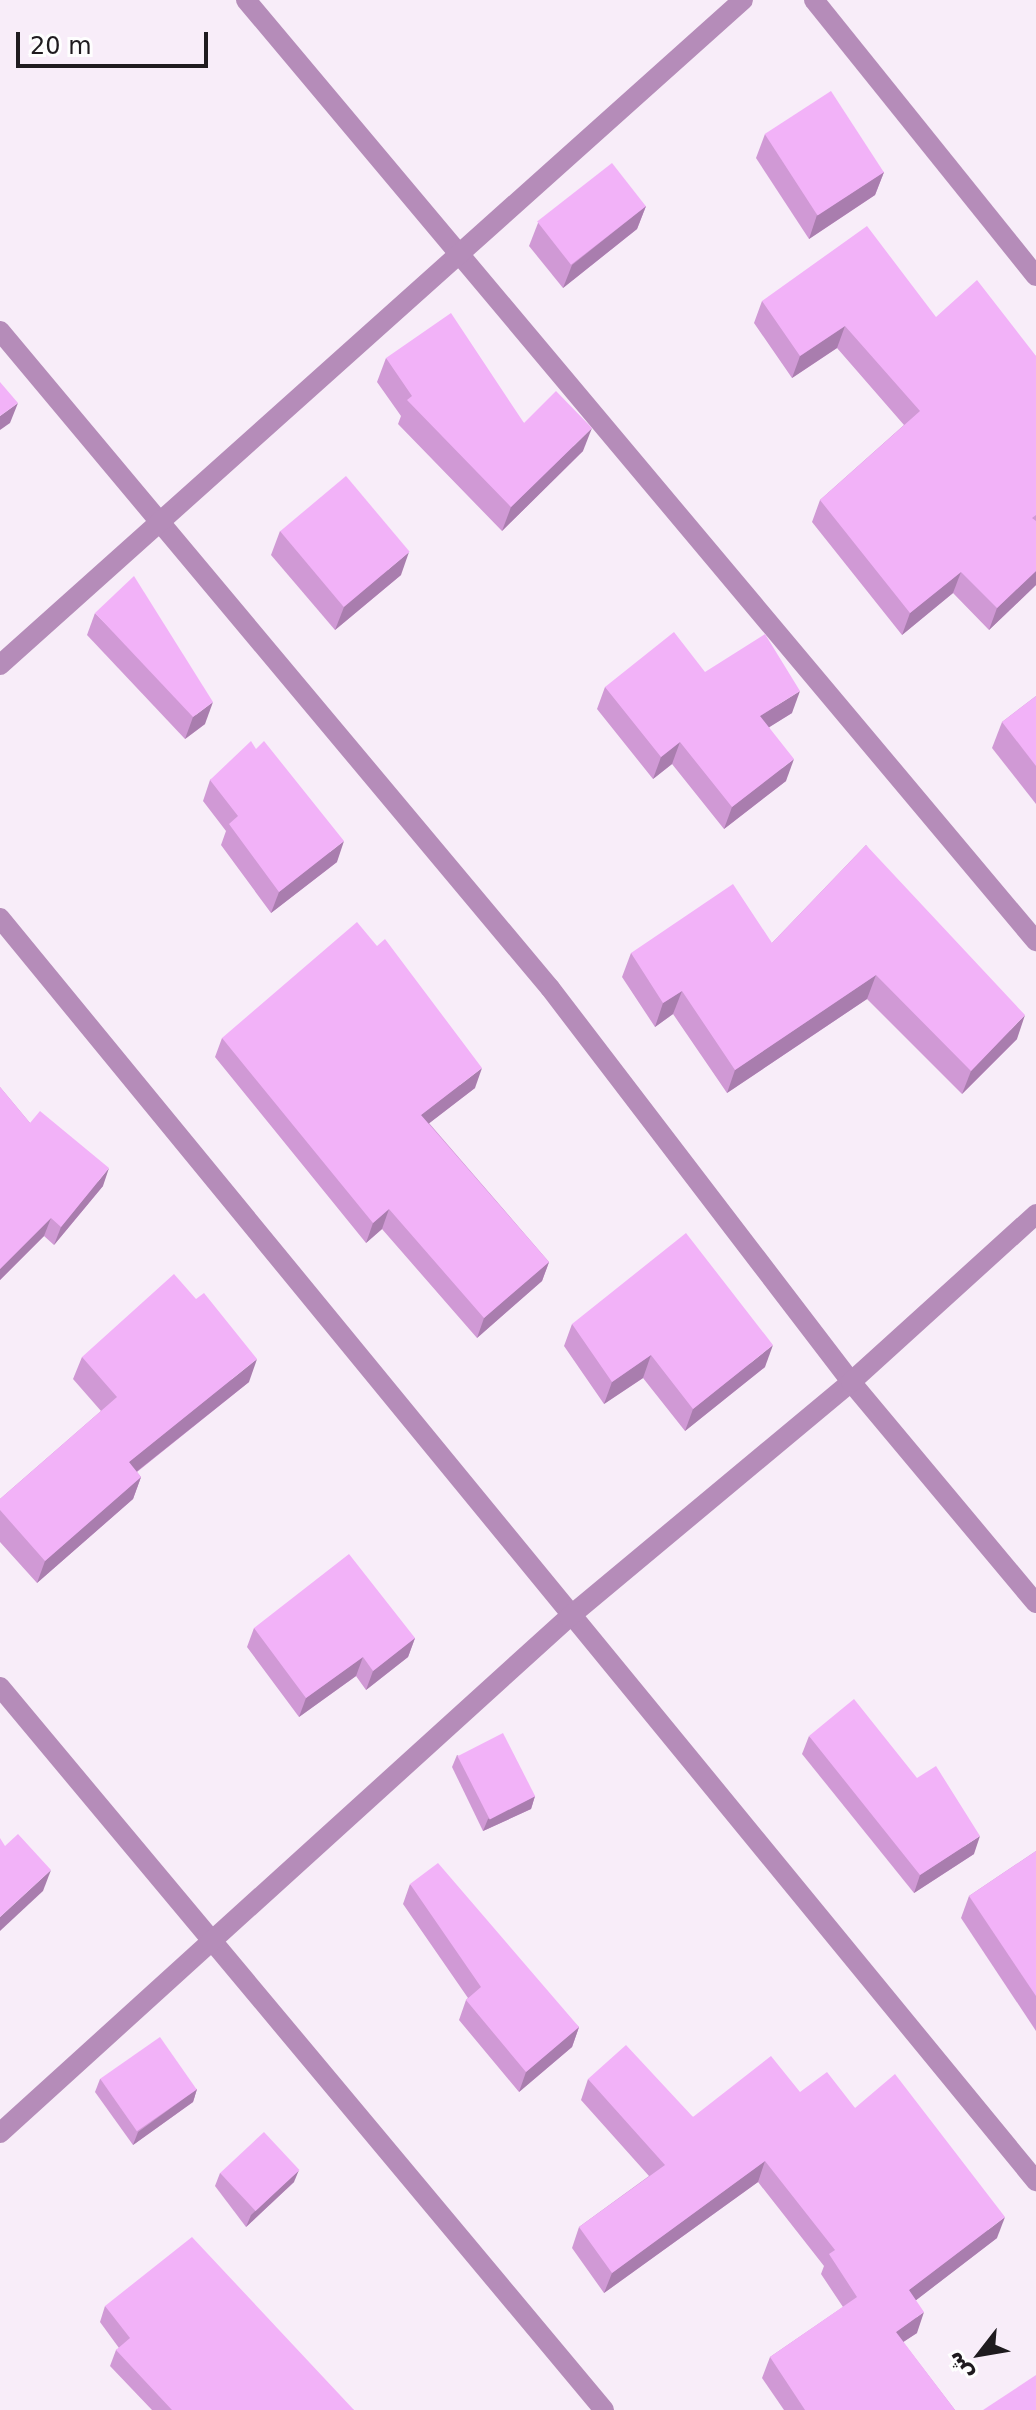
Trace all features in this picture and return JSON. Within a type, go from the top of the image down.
[{"type":"street","points":[[246,0],[1036,941]]},
{"type":"street","points":[[0,665],[743,0]]},
{"type":"street","points":[[814,0],[1036,276]]},
{"type":"street","points":[[0,331],[550,988],[851,1382],[1036,1603]]},
{"type":"street","points":[[0,918],[569,1617],[1036,2181]]},
{"type":"street","points":[[0,2133],[569,1617],[851,1382],[1036,1214]]},
{"type":"street","points":[[0,1687],[604,2410]]},
{"type":"building","points":[[831,91],[884,172],[818,215],[765,134]]},
{"type":"building","points":[[612,163],[646,206],[571,265],[537,221]]},
{"type":"building","points":[[867,226],[936,317],[977,280],[1036,356],[1036,515],[1032,518],[1036,521],[1036,571],[997,608],[961,572],[910,613],[820,500],[920,411],[845,326],[800,356],[762,301]]},
{"type":"building","points":[[451,313],[524,423],[556,391],[592,428],[511,507],[407,400],[412,396],[386,358]]},
{"type":"building","points":[[0,382],[18,403],[0,416]]},
{"type":"building","points":[[346,476],[410,552],[344,607],[280,531]]},
{"type":"building","points":[[134,576],[213,702],[193,717],[95,613]]},
{"type":"building","points":[[674,632],[705,672],[765,634],[800,691],[760,716],[794,759],[732,807],[680,742],[661,757],[605,687]]},
{"type":"building","points":[[1036,696],[1036,766],[1002,722]]},
{"type":"building","points":[[251,741],[256,749],[264,741],[344,841],[279,892],[229,824],[238,816],[210,780]]},
{"type":"building","points":[[866,845],[1025,1015],[971,1071],[876,975],[735,1070],[682,991],[663,1003],[631,953],[733,884],[772,943]]},
{"type":"building","points":[[357,922],[377,946],[385,939],[482,1068],[421,1115],[549,1262],[484,1318],[389,1209],[373,1223],[222,1038]]},
{"type":"building","points":[[0,1087],[30,1123],[40,1111],[109,1168],[61,1227],[51,1218],[0,1269]]},
{"type":"building","points":[[686,1233],[773,1345],[693,1409],[651,1355],[612,1382],[572,1324]]},
{"type":"building","points":[[174,1274],[196,1299],[204,1293],[257,1359],[129,1462],[141,1477],[45,1561],[0,1510],[0,1499],[117,1397],[82,1357]]},
{"type":"building","points":[[349,1554],[415,1638],[373,1671],[363,1657],[306,1698],[254,1628]]},
{"type":"building","points":[[854,1699],[917,1778],[936,1766],[980,1836],[920,1875],[809,1736]]},
{"type":"building","points":[[503,1733],[535,1796],[490,1819],[458,1756]]},
{"type":"building","points":[[18,1834],[51,1870],[0,1917],[0,1838],[5,1846]]},
{"type":"building","points":[[1036,1851],[1036,1996],[969,1896]]},
{"type":"building","points":[[438,1863],[579,2027],[526,2072],[466,2000],[481,1987],[410,1884]]},
{"type":"building","points":[[160,2037],[197,2089],[137,2131],[100,2079]]},
{"type":"building","points":[[626,2045],[693,2117],[771,2056],[800,2092],[827,2072],[855,2108],[895,2074],[1005,2217],[909,2290],[924,2312],[896,2332],[955,2410],[805,2410],[770,2357],[857,2297],[829,2254],[835,2250],[765,2161],[612,2273],[579,2227],[665,2165],[588,2079]]},
{"type":"building","points":[[264,2132],[299,2170],[256,2211],[220,2173]]},
{"type":"building","points":[[192,2237],[354,2410],[172,2410],[116,2350],[130,2338],[105,2306]]},
{"type":"building","points":[[1036,2375],[1036,2410],[983,2410]]}]
